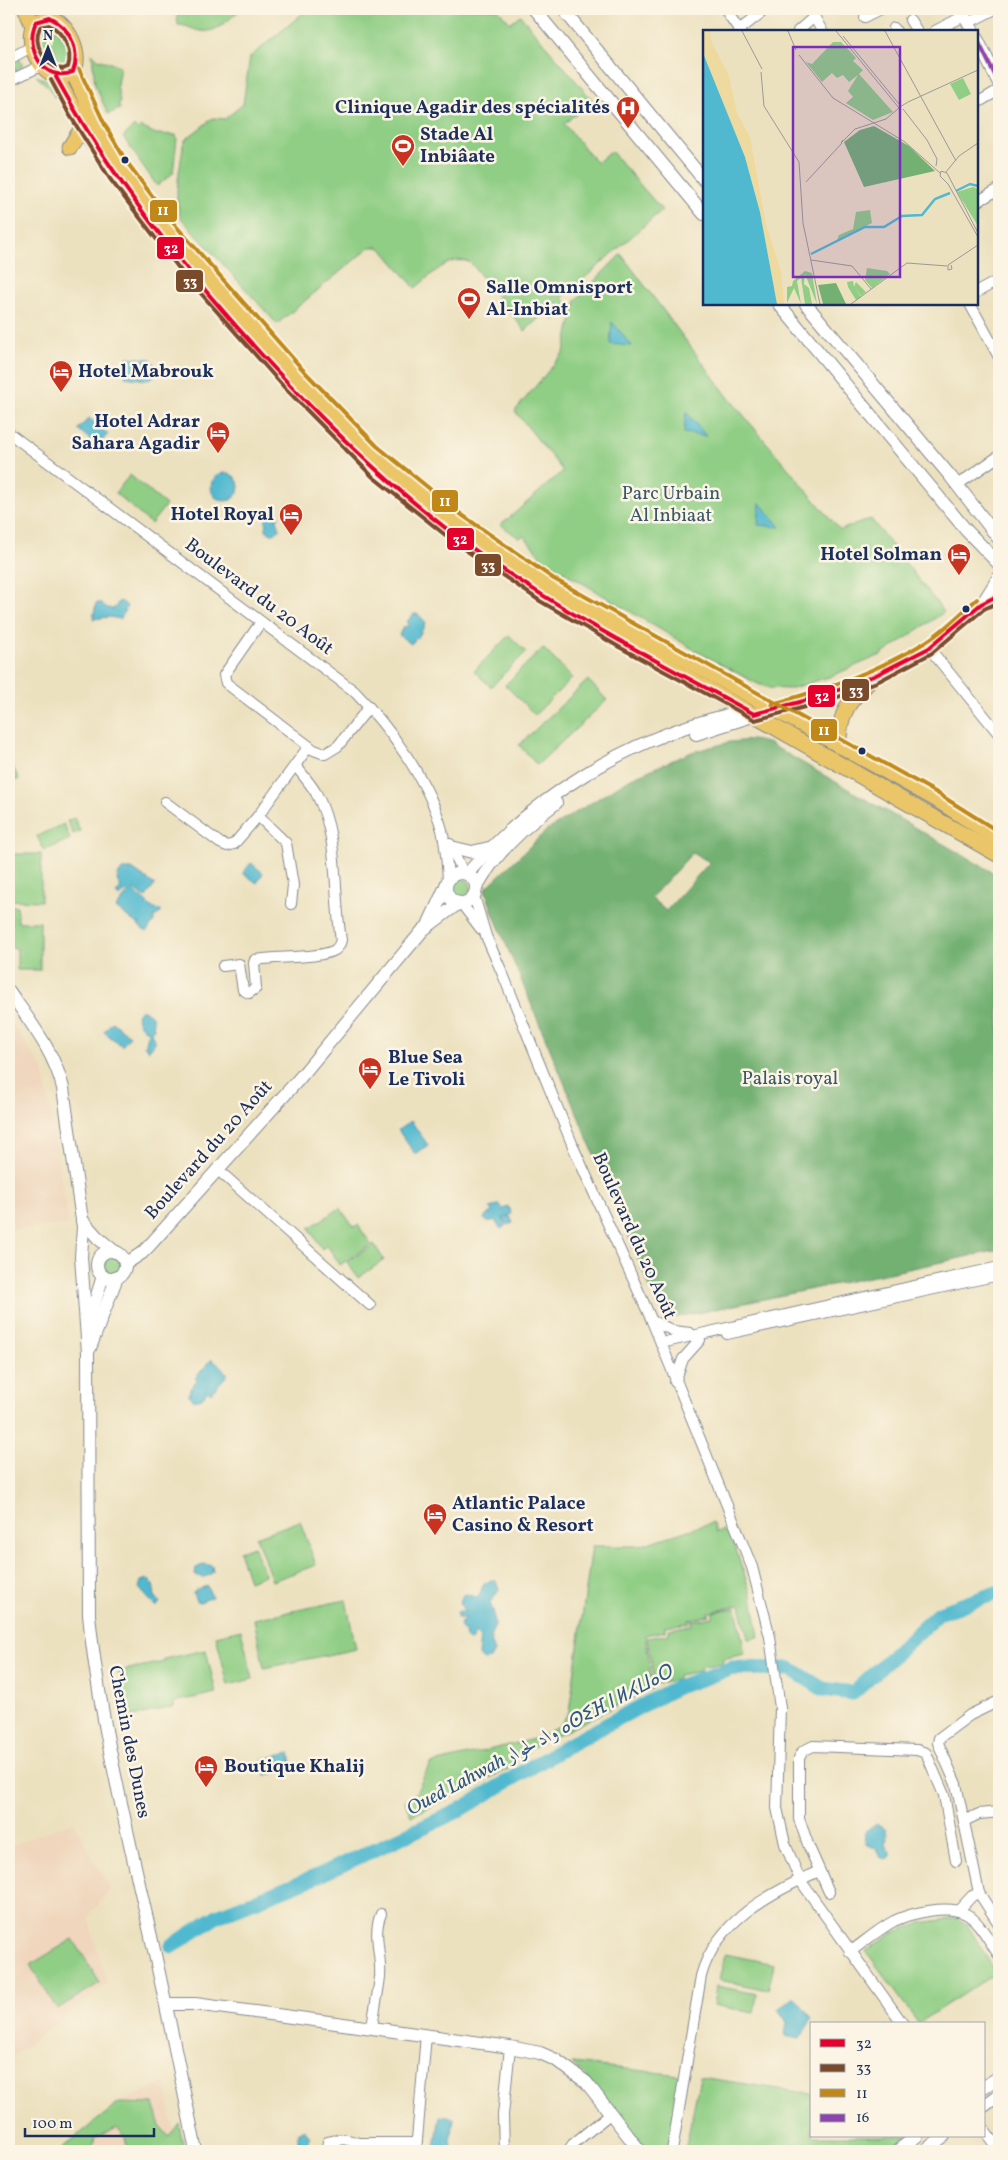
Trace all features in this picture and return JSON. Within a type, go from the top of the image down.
[{"type":"main road","points":[[26,9],[40,17],[50,18],[59,22],[69,36],[77,61],[73,72],[99,128],[163,221],[299,375],[373,450],[458,520],[551,584],[934,798],[999,839]]},
{"type":"main road","points":[[40,17],[31,36],[43,64],[50,74],[56,77],[62,77],[73,72]]},
{"type":"main road","points":[[56,77],[83,127],[140,212],[202,287],[320,416],[379,474],[449,530],[543,595],[999,855]]},
{"type":"main road","points":[[70,147],[83,127]]},
{"type":"main road","points":[[839,746],[841,717],[847,704],[876,675]]},
{"type":"street","points":[[534,9],[703,213]]},
{"type":"street","points":[[563,9],[703,179]]},
{"type":"street","points":[[725,9],[739,30]]},
{"type":"street","points":[[741,30],[766,9]]},
{"type":"street","points":[[865,17],[880,9]]},
{"type":"street","points":[[953,30],[971,29],[995,9]]},
{"type":"street","points":[[799,30],[812,13],[821,30]]},
{"type":"street","points":[[910,20],[916,30]]},
{"type":"street","points":[[9,59],[34,46]]},
{"type":"street","points":[[981,60],[999,83]]},
{"type":"street","points":[[9,81],[43,64]]},
{"type":"street","points":[[978,101],[999,90]]},
{"type":"street","points":[[978,201],[999,189]]},
{"type":"street","points":[[978,291],[999,280]]},
{"type":"street","points":[[780,305],[966,530],[999,564]]},
{"type":"street","points":[[807,305],[957,485],[999,539]]},
{"type":"street","points":[[971,305],[999,357]]},
{"type":"street","name":"Boulevard du 20 Août","points":[[9,433],[354,691],[393,737],[420,779],[442,830],[465,873]]},
{"type":"street","points":[[957,485],[999,456]]},
{"type":"street","points":[[981,604],[999,577]]},
{"type":"street","points":[[465,873],[516,825],[551,796],[622,754],[670,734],[727,715],[778,712],[876,675],[929,648],[981,604],[999,595]]},
{"type":"street","points":[[261,622],[227,670],[224,679],[226,683],[320,753],[330,752],[338,746],[369,707]]},
{"type":"street","points":[[929,648],[999,734]]},
{"type":"street","points":[[475,892],[473,878],[465,873],[454,874],[447,883],[449,897],[460,903],[468,901],[475,892],[485,871],[514,839],[552,806],[589,780],[649,750],[743,720],[754,714]]},
{"type":"street","points":[[165,802],[220,843],[227,846],[234,844],[258,816],[309,746]]},
{"type":"street","points":[[223,966],[239,964],[243,990],[249,993],[256,988],[255,960],[319,954],[330,952],[340,945],[332,845],[328,825],[317,794],[295,765]]},
{"type":"street","points":[[258,816],[286,843],[293,885],[290,904]]},
{"type":"street","name":"Boulevard du 20 Août","points":[[120,1257],[142,1253],[312,1064],[427,927],[447,883],[446,850],[442,830]]},
{"type":"street","points":[[452,847],[472,852],[493,847]]},
{"type":"street","name":"Boulevard du 20 Août","points":[[475,892],[486,936],[575,1152],[662,1345],[999,1275]]},
{"type":"street","name":"Boulevard du 20 Août","points":[[427,927],[460,903],[486,936]]},
{"type":"street","points":[[9,991],[44,1043],[60,1077],[83,1223],[94,1243],[98,1270],[103,1276],[113,1279],[118,1278]]},
{"type":"street","points":[[218,1169],[370,1305]]},
{"type":"street","points":[[83,1223],[120,1257],[123,1272],[118,1278],[88,1352]]},
{"type":"street","name":"Chemin des Dunes","points":[[83,1223],[81,1270],[88,1352],[88,1615],[102,1715],[167,2004],[196,2151]]},
{"type":"street","points":[[97,1263],[104,1253],[120,1257]]},
{"type":"street","name":"Boulevard du 20 Août","points":[[699,1337],[999,1267]]},
{"type":"street","name":"Chemin des Dunes","points":[[86,1333],[103,1276]]},
{"type":"street","points":[[652,1321],[674,1331],[699,1337],[683,1359],[675,1382]]},
{"type":"street","points":[[662,1345],[675,1382],[747,1554],[760,1594],[770,1637],[778,1686],[780,1708],[777,1808],[784,1844],[800,1880],[902,2022]]},
{"type":"street","points":[[999,1701],[970,1715],[938,1740],[956,1784],[980,1893],[999,1924]]},
{"type":"street","points":[[829,1892],[799,1819],[799,1758],[806,1749],[813,1746],[918,1750],[926,1753],[944,1795],[956,1861]]},
{"type":"street","points":[[964,1821],[979,1814],[999,1812]]},
{"type":"street","points":[[672,2151],[701,1976],[707,1957],[720,1936],[749,1910],[782,1888],[819,1871]]},
{"type":"street","points":[[958,1911],[972,1896],[980,1893]]},
{"type":"street","points":[[850,1952],[895,1921],[939,1910],[958,1911],[966,1914],[974,1921],[999,1956]]},
{"type":"street","points":[[372,2028],[380,1976],[377,1924],[381,1914]]},
{"type":"street","points":[[167,2004],[195,2004],[426,2035],[540,2053],[562,2064],[586,2082],[640,2151]]},
{"type":"street","points":[[326,2151],[328,2142],[338,2139],[416,2147],[426,2035]]},
{"type":"street","points":[[504,2151],[503,2116],[510,2047]]},
{"type":"street","points":[[986,2086],[999,2077]]},
{"type":"street","points":[[986,2105],[999,2095]]},
{"type":"street","points":[[568,2151],[573,2144],[612,2113]]},
{"type":"street","points":[[986,2132],[999,2149]]},
{"type":"street","points":[[898,2151],[914,2138]]},
{"type":"street","points":[[924,2151],[941,2138]]},
{"type":"shaded area","points":[[9,1021],[43,1069],[69,1225],[9,1229]]},
{"type":"shaded area","points":[[74,1822],[110,1890],[88,1917],[107,1984],[9,2060],[9,1846]]},
{"type":"shaded area","points":[[165,2082],[177,2151],[62,2151],[119,2103]]},
{"type":"green space","points":[[187,9],[241,9],[218,28],[207,31],[178,25],[177,14]]},
{"type":"green space","name":"Stade Al Inbiâate","points":[[308,9],[498,9],[510,23],[520,15],[592,100],[564,124],[597,163],[611,151],[662,210],[562,298],[567,303],[562,310],[558,302],[554,305],[557,317],[554,320],[546,312],[525,331],[471,263],[456,261],[448,263],[415,288],[383,250],[378,247],[370,247],[277,324],[181,218],[178,209],[177,191],[183,145],[186,139],[213,118],[225,119],[243,104],[250,57]]},
{"type":"green space","points":[[53,25],[65,41],[72,63],[64,69],[59,67],[50,58],[42,39],[43,28]]},
{"type":"green space","points":[[92,53],[98,59],[120,66],[117,85],[120,109],[108,114],[95,85]]},
{"type":"green space","points":[[19,59],[23,66],[9,73],[9,64]]},
{"type":"green space","points":[[36,76],[52,81],[59,98],[54,97],[50,88]]},
{"type":"green space","points":[[134,126],[138,130],[141,127],[156,134],[176,135],[173,173],[157,186],[123,137]]},
{"type":"green space","name":"Parc Urbain Al Inbiaat","points":[[621,254],[729,398],[840,530],[871,519],[944,612],[881,655],[829,677],[789,689],[769,688],[698,652],[544,560],[524,536],[519,538],[501,525],[563,471],[515,411],[564,352],[576,300]]},
{"type":"green space","points":[[130,475],[166,505],[151,524],[115,493]]},
{"type":"green space","points":[[509,635],[526,652],[491,687],[474,671]]},
{"type":"green space","points":[[543,648],[572,678],[535,715],[505,685]]},
{"type":"green space","points":[[588,680],[607,700],[537,765],[519,745]]},
{"type":"green space","name":"Palais royal","points":[[752,740],[768,743],[999,876],[999,1250],[673,1318],[656,1302],[493,913],[485,889],[546,831],[631,778],[692,752],[730,742]],"holes":[[[692,853],[710,862],[666,911],[651,898]]]},
{"type":"green space","points":[[9,759],[19,779],[9,784]]},
{"type":"green space","points":[[74,818],[80,831],[73,834],[67,821]]},
{"type":"green space","points":[[64,824],[70,839],[44,851],[37,836]]},
{"type":"green space","points":[[9,854],[41,854],[41,901],[9,900]]},
{"type":"green space","points":[[461,878],[468,881],[471,888],[468,895],[461,898],[454,895],[451,888],[454,881]]},
{"type":"green space","points":[[9,906],[17,906],[18,922],[40,922],[40,970],[17,970],[17,948],[9,947]]},
{"type":"green space","points":[[340,1208],[354,1227],[358,1225],[371,1244],[340,1265],[327,1245],[322,1249],[309,1228]]},
{"type":"green space","points":[[374,1244],[384,1260],[358,1278],[347,1262]]},
{"type":"green space","points":[[110,1257],[116,1257],[121,1262],[119,1271],[110,1273],[105,1268],[105,1262]]},
{"type":"green space","points":[[300,1521],[316,1565],[272,1581],[256,1537]]},
{"type":"green space","points":[[713,1522],[716,1532],[729,1529],[752,1597],[759,1637],[748,1639],[740,1605],[707,1613],[710,1615],[688,1620],[689,1623],[665,1626],[665,1631],[645,1635],[653,1688],[525,1751],[510,1768],[411,1816],[405,1801],[416,1793],[430,1764],[538,1738],[560,1725],[569,1712],[592,1546],[639,1546]]},
{"type":"green space","points":[[254,1546],[265,1575],[249,1581],[239,1551]]},
{"type":"green space","points":[[346,1600],[356,1649],[264,1668],[254,1619]]},
{"type":"green space","points":[[736,1608],[745,1654],[722,1659],[723,1663],[700,1667],[701,1671],[678,1675],[678,1679],[655,1684],[647,1638],[669,1634],[669,1629],[692,1625],[691,1621],[713,1617],[713,1612]]},
{"type":"green space","points":[[241,1630],[253,1679],[228,1685],[216,1636]]},
{"type":"green space","points":[[206,1650],[216,1693],[174,1702],[174,1707],[128,1717],[118,1671],[164,1662],[164,1659]]},
{"type":"green space","points":[[955,1918],[967,1924],[996,1973],[917,2022],[866,1951],[891,1933],[921,1923]]},
{"type":"green space","points":[[73,1939],[100,1983],[57,2009],[30,1965]]},
{"type":"green space","points":[[725,1954],[774,1964],[768,1990],[719,1980]]},
{"type":"green space","points":[[716,1986],[757,1994],[754,2013],[713,2005]]},
{"type":"green space","points":[[572,2063],[680,2075],[669,2151],[646,2151],[608,2100]]},
{"type":"green space","points":[[700,2077],[810,2094],[810,2138],[907,2138],[890,2151],[685,2151]]},
{"type":"green space","points":[[119,2103],[153,2104],[160,2126],[169,2137],[179,2123],[184,2151],[128,2151],[125,2136],[117,2128],[95,2138],[92,2151],[58,2151]]},
{"type":"water","points":[[612,322],[632,346],[610,344]]},
{"type":"water","points":[[127,357],[151,359],[157,367],[157,374],[147,380],[125,377]]},
{"type":"water","points":[[686,412],[706,436],[684,433]]},
{"type":"water","points":[[89,418],[108,434],[97,446],[78,429]]},
{"type":"water","points":[[225,473],[235,477],[239,487],[235,497],[225,501],[215,497],[211,487],[215,477]]},
{"type":"water","points":[[760,503],[780,527],[758,525]]},
{"type":"water","points":[[277,514],[279,516],[277,519],[280,530],[271,534],[266,530],[266,515]]},
{"type":"water","points":[[121,601],[127,606],[121,619],[109,617],[93,619],[96,603],[102,603],[105,607],[112,609]]},
{"type":"water","points":[[414,614],[418,614],[426,622],[419,636],[411,644],[399,635],[403,627],[408,626],[407,621]]},
{"type":"water","points":[[251,863],[263,873],[257,883],[243,873]]},
{"type":"water","points":[[124,869],[132,869],[155,885],[145,898],[135,890],[133,891],[154,909],[161,910],[161,913],[154,917],[154,922],[146,932],[138,925],[140,922],[137,924],[116,908],[128,893],[126,891],[120,897],[116,894],[121,888],[117,880],[119,873]]},
{"type":"water","points":[[140,1010],[144,1010],[152,1016],[154,1029],[151,1032],[155,1043],[149,1050],[144,1046],[148,1031],[142,1027],[137,1018]]},
{"type":"water","points":[[112,1022],[130,1036],[122,1046],[104,1032]]},
{"type":"water","points":[[411,1121],[428,1145],[415,1154],[398,1130]]},
{"type":"water","points":[[500,1204],[502,1209],[509,1207],[512,1214],[505,1217],[510,1216],[513,1223],[507,1225],[503,1217],[505,1226],[501,1229],[495,1220],[488,1222],[484,1219],[486,1215],[492,1212],[490,1208]]},
{"type":"water","points":[[212,1359],[228,1374],[211,1393],[208,1391],[202,1398],[194,1400],[189,1395],[190,1389],[197,1380],[195,1378]]},
{"type":"water","points":[[205,1564],[212,1566],[213,1572],[207,1576],[197,1576],[195,1574],[196,1568]]},
{"type":"water","points":[[148,1579],[153,1584],[155,1596],[160,1602],[157,1606],[139,1588],[141,1581]]},
{"type":"water","points":[[491,1580],[496,1581],[499,1590],[490,1603],[494,1614],[495,1626],[491,1634],[491,1644],[494,1652],[490,1659],[484,1660],[478,1655],[480,1638],[475,1632],[473,1639],[470,1641],[466,1639],[465,1632],[460,1627],[461,1622],[465,1618],[457,1618],[457,1612],[465,1612],[460,1604],[462,1596],[466,1594],[476,1597],[480,1594],[483,1585]]},
{"type":"water","points":[[207,1586],[212,1597],[200,1602],[196,1601],[193,1593]]},
{"type":"water","points":[[290,1753],[293,1769],[266,1775],[263,1759]]},
{"type":"water","points":[[876,1824],[883,1827],[886,1831],[885,1845],[890,1852],[890,1856],[887,1859],[881,1858],[877,1849],[866,1844],[864,1837],[866,1832]]},
{"type":"water","points":[[795,1997],[812,2018],[800,2039],[785,2036],[787,2022],[778,2009]]},
{"type":"water","points":[[440,2116],[454,2118],[450,2150],[435,2147]]},
{"type":"water","points":[[304,2130],[311,2138],[309,2140],[309,2148],[298,2149],[298,2132]]},
{"type":"waterway","name":"Oued Lahwah واد لحوار ⴰⵙⵉⴼ ⵏ ⵍⵃⵡⴰⵔ","points":[[172,1946],[217,1916],[313,1878],[458,1811],[565,1747],[677,1687],[733,1668],[791,1669],[823,1689],[853,1693],[939,1613],[999,1592]]},
{"type":"transit line","name":"32","points":[[50,18],[63,27],[75,48],[76,56],[73,72],[53,73],[45,68],[35,52],[32,42],[36,22],[50,18]]},
{"type":"transit line","name":"33","points":[[49,25],[63,37],[68,49],[68,67],[63,69],[51,64],[42,54],[39,47],[38,34],[40,27],[49,25]]},
{"type":"transit line","name":"16","points":[[978,41],[999,83]]},
{"type":"transit line","name":"11","points":[[79,69],[105,125],[126,161],[168,217],[304,371],[377,446],[462,515],[554,579],[937,793],[999,832]]},
{"type":"transit line","name":"32","points":[[56,77],[125,188],[177,256],[233,323],[339,435],[393,485],[479,553],[580,618],[649,657],[754,714],[826,695],[876,675],[929,648],[981,604],[999,595]]},
{"type":"transit line","name":"33","points":[[51,80],[69,114],[110,179],[181,271],[283,386],[373,477],[454,542],[540,601],[619,647],[755,720],[828,701],[879,681],[932,653],[984,609],[999,602]]},
{"type":"transit line","name":"11","points":[[772,704],[850,679],[888,663],[938,634],[977,599]]},
{"type":"place","name":"Clinique Agadir des spécialités","points":[[628,129]]},
{"type":"place","name":"Stade Al Inbiâate","points":[[403,167]]},
{"type":"place","name":"Salle Omnisport Al-Inbiat","points":[[469,320]]},
{"type":"place","name":"Hotel Mabrouk","points":[[61,393]]},
{"type":"place","name":"Hotel Adrar Sahara Agadir","points":[[218,454]]},
{"type":"place","name":"Hotel Royal","points":[[291,536]]},
{"type":"place","name":"Hotel Solman","points":[[959,576]]},
{"type":"place","name":"Blue Sea Le Tivoli","points":[[370,1090]]},
{"type":"place","name":"Atlantic Palace Casino & Resort","points":[[435,1536]]},
{"type":"place","name":"Boutique Khalij","points":[[206,1788]]}]
